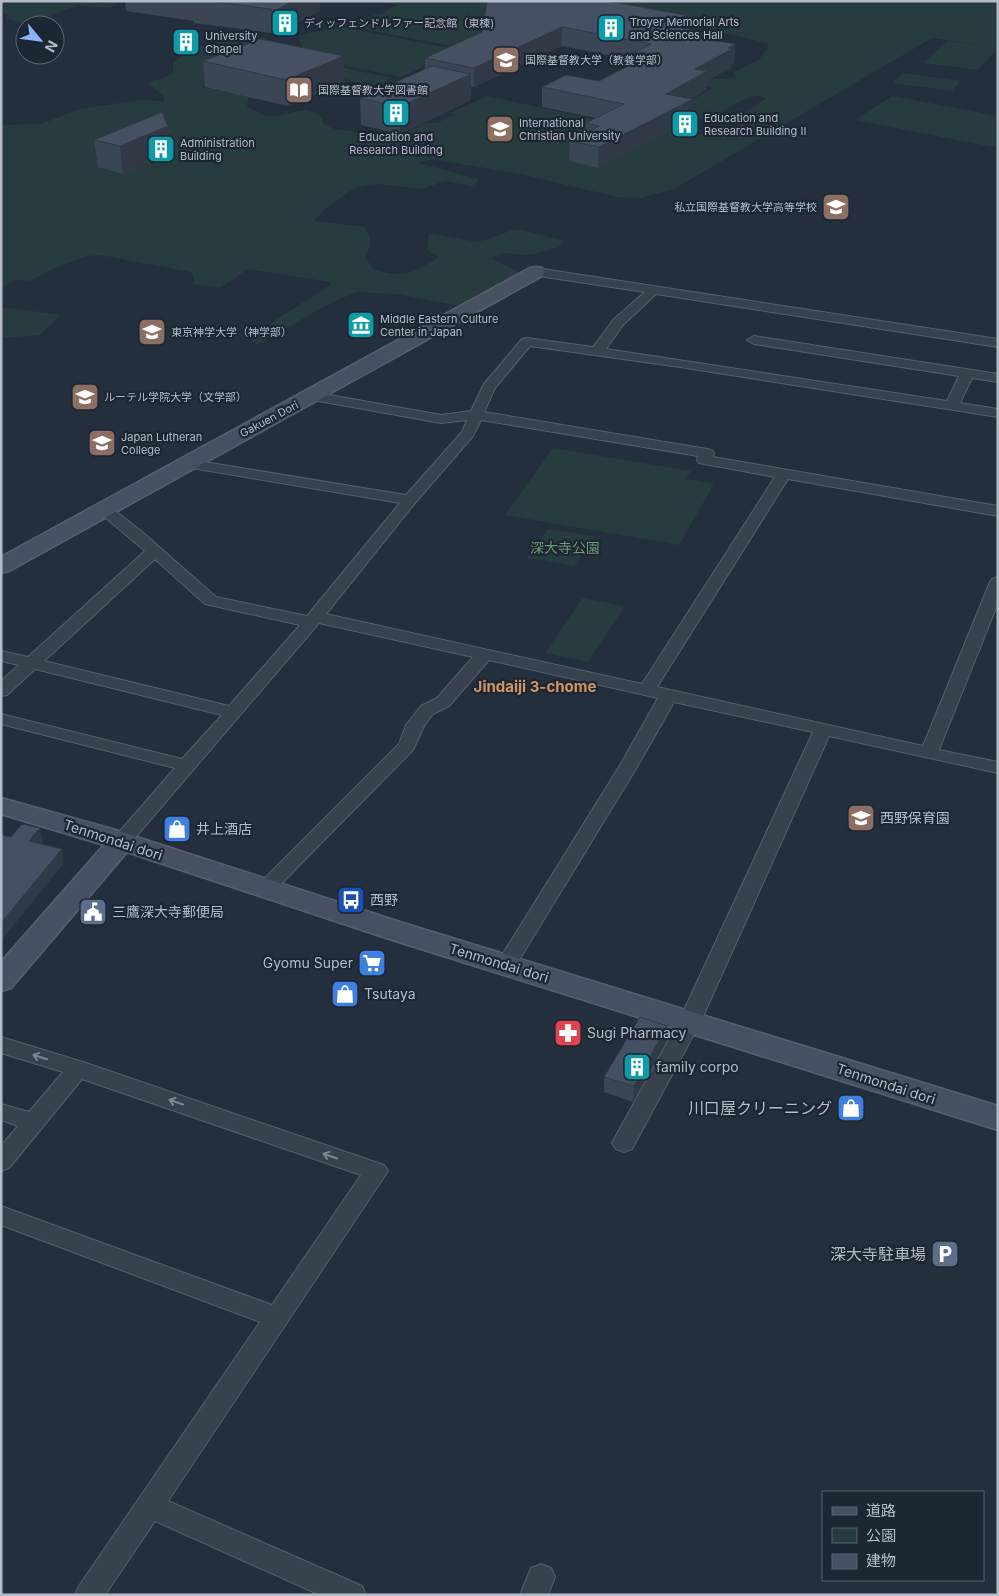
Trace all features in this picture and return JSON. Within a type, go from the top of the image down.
[{"type":"street","points":[[536,272],[998,343]]},
{"type":"street","name":"Gakuen Dori","points":[[1,566],[536,272]]},
{"type":"street","points":[[598,351],[621,320],[643,304],[653,290]]},
{"type":"street","points":[[754,340],[998,378]]},
{"type":"street","points":[[1,981],[314,620],[410,500],[468,433],[489,387],[527,342],[598,351],[998,413]]},
{"type":"street","points":[[952,406],[967,374]]},
{"type":"street","points":[[313,396],[441,419],[476,415],[707,453],[704,460],[998,511]]},
{"type":"street","points":[[186,463],[410,500]]},
{"type":"street","points":[[647,690],[784,474]]},
{"type":"street","points":[[105,510],[154,550],[211,601],[484,654],[998,768]]},
{"type":"street","points":[[1,691],[154,550]]},
{"type":"street","points":[[929,753],[998,582]]},
{"type":"street","points":[[266,888],[407,746],[415,725],[427,710],[443,702],[484,654]]},
{"type":"street","points":[[1,656],[234,712]]},
{"type":"street","points":[[506,965],[623,775],[669,695]]},
{"type":"street","points":[[1,719],[187,766]]},
{"type":"street","points":[[624,1143],[690,1021],[766,860],[823,729]]},
{"type":"street","name":"Tenmondai dori","points":[[1,806],[998,1118]]},
{"type":"street","points":[[1,1045],[78,1069],[376,1171],[88,1595]]},
{"type":"street","points":[[1,1162],[78,1069]]},
{"type":"street","points":[[1,1112],[34,1122]]},
{"type":"street","points":[[1,1214],[276,1317]]},
{"type":"street","points":[[149,1506],[352,1595]]},
{"type":"green space","points":[[1,1],[120,1],[109,8],[77,5],[53,15],[15,15],[15,21],[6,18],[8,15],[1,13]]},
{"type":"green space","points":[[379,1],[551,1],[452,46],[347,26],[374,15],[385,13],[385,11],[397,5]]},
{"type":"green space","points":[[584,1],[998,1],[998,49],[978,70],[923,63],[947,41],[988,46],[932,38],[674,189],[641,198],[618,197],[515,173],[433,159],[419,163],[478,179],[478,182],[472,186],[445,181],[422,189],[377,184],[362,186],[348,192],[324,210],[314,221],[365,227],[370,242],[365,257],[374,270],[394,274],[414,271],[439,257],[427,250],[429,233],[477,242],[511,230],[522,230],[565,241],[559,247],[535,254],[503,253],[491,258],[522,274],[470,308],[397,294],[356,292],[323,307],[259,344],[250,342],[274,321],[329,286],[331,282],[248,269],[220,288],[193,284],[194,276],[190,272],[101,255],[87,256],[55,268],[30,281],[14,280],[1,289],[1,125],[41,124],[80,109],[141,100],[164,101],[164,96],[148,83],[173,74],[173,63],[186,53],[204,45],[245,36],[266,38],[275,44],[319,63],[392,78],[383,83],[362,86],[345,78],[264,62],[201,87],[249,95],[247,107],[267,116],[277,116],[304,110],[310,111],[323,119],[322,123],[334,129],[387,136],[403,135],[424,123],[437,123],[455,114],[450,113],[487,96],[598,120],[658,125],[708,136],[721,134],[746,123],[746,112],[766,98],[760,96],[745,99],[708,120],[668,113],[713,88],[696,84],[708,80],[737,77],[733,72],[759,60],[768,47],[767,43]]},
{"type":"green space","points":[[342,27],[453,49],[454,52],[402,77],[311,59],[302,53],[302,45],[298,37],[301,35]]},
{"type":"green space","points":[[902,73],[960,81],[952,91],[893,83]]},
{"type":"green space","points":[[892,96],[998,116],[998,148],[855,120]]},
{"type":"green space","points":[[1,307],[61,315],[40,335],[1,338]]},
{"type":"green space","points":[[553,448],[691,471],[686,479],[714,484],[679,545],[505,515]]},
{"type":"green space","name":"深大寺公園","points":[[548,529],[594,536],[574,566],[527,558]]},
{"type":"green space","points":[[583,598],[625,606],[588,662],[545,653]]},
{"type":"building","points":[[210,1],[292,1],[277,10]]},
{"type":"building","points":[[487,1],[607,1],[686,15],[667,25],[709,33],[700,38],[735,44],[728,48],[732,49],[695,69],[707,71],[666,94],[693,99],[599,147],[570,141],[599,126],[586,123],[624,104],[542,87],[566,75],[599,81],[648,56],[634,53],[651,44],[562,27],[474,68],[425,58],[482,32]]},
{"type":"building","points":[[260,39],[344,56],[286,80],[203,61]]},
{"type":"building","points":[[432,66],[471,74],[399,107],[360,98]]},
{"type":"building","points":[[162,112],[168,126],[120,146],[94,140]]},
{"type":"building","points":[[22,824],[40,828],[29,841],[62,849],[1,923],[1,835],[11,837]]},
{"type":"building","points":[[640,1017],[667,1026],[634,1086],[604,1077]]},
{"type":"place","name":"ディッフェンドルファー記念館（東棟)","points":[[285,23]]},
{"type":"place","name":"Troyer Memorial Arts and Sciences Hall","points":[[611,28]]},
{"type":"place","name":"University Chapel","points":[[186,42]]},
{"type":"place","name":"国際基督教大学（教養学部）","points":[[506,60]]},
{"type":"place","name":"国際基督教大学図書館","points":[[299,90]]},
{"type":"place","name":"Education and Research Building","points":[[396,113]]},
{"type":"place","name":"Education and Research Building II","points":[[685,124]]},
{"type":"place","name":"International Christian University","points":[[500,129]]},
{"type":"place","name":"Administration Building","points":[[161,149]]},
{"type":"place","name":"私立国際基督教大学高等学校","points":[[836,207]]},
{"type":"place","name":"Middle Eastern Culture Center in Japan","points":[[361,325]]},
{"type":"place","name":"東京神学大学（神学部）","points":[[152,332]]},
{"type":"place","name":"ルーテル学院大学（文学部）","points":[[85,397]]},
{"type":"place","name":"Japan Lutheran College","points":[[102,443]]},
{"type":"place","name":"西野保育園","points":[[861,818]]},
{"type":"place","name":"井上酒店","points":[[177,829]]},
{"type":"place","name":"西野","points":[[351,900]]},
{"type":"place","name":"三鷹深大寺郵便局","points":[[93,912]]},
{"type":"place","name":"Gyomu Super","points":[[372,963]]},
{"type":"place","name":"Tsutaya","points":[[345,994]]},
{"type":"place","name":"Sugi Pharmacy","points":[[568,1033]]},
{"type":"place","name":"family corpo","points":[[637,1067]]},
{"type":"place","name":"川口屋クリーニング","points":[[851,1108]]},
{"type":"place","name":"深大寺駐車場","points":[[945,1254]]},
{"type":"district","name":"Jindaiji 3-chome","points":[[535,687]]}]
